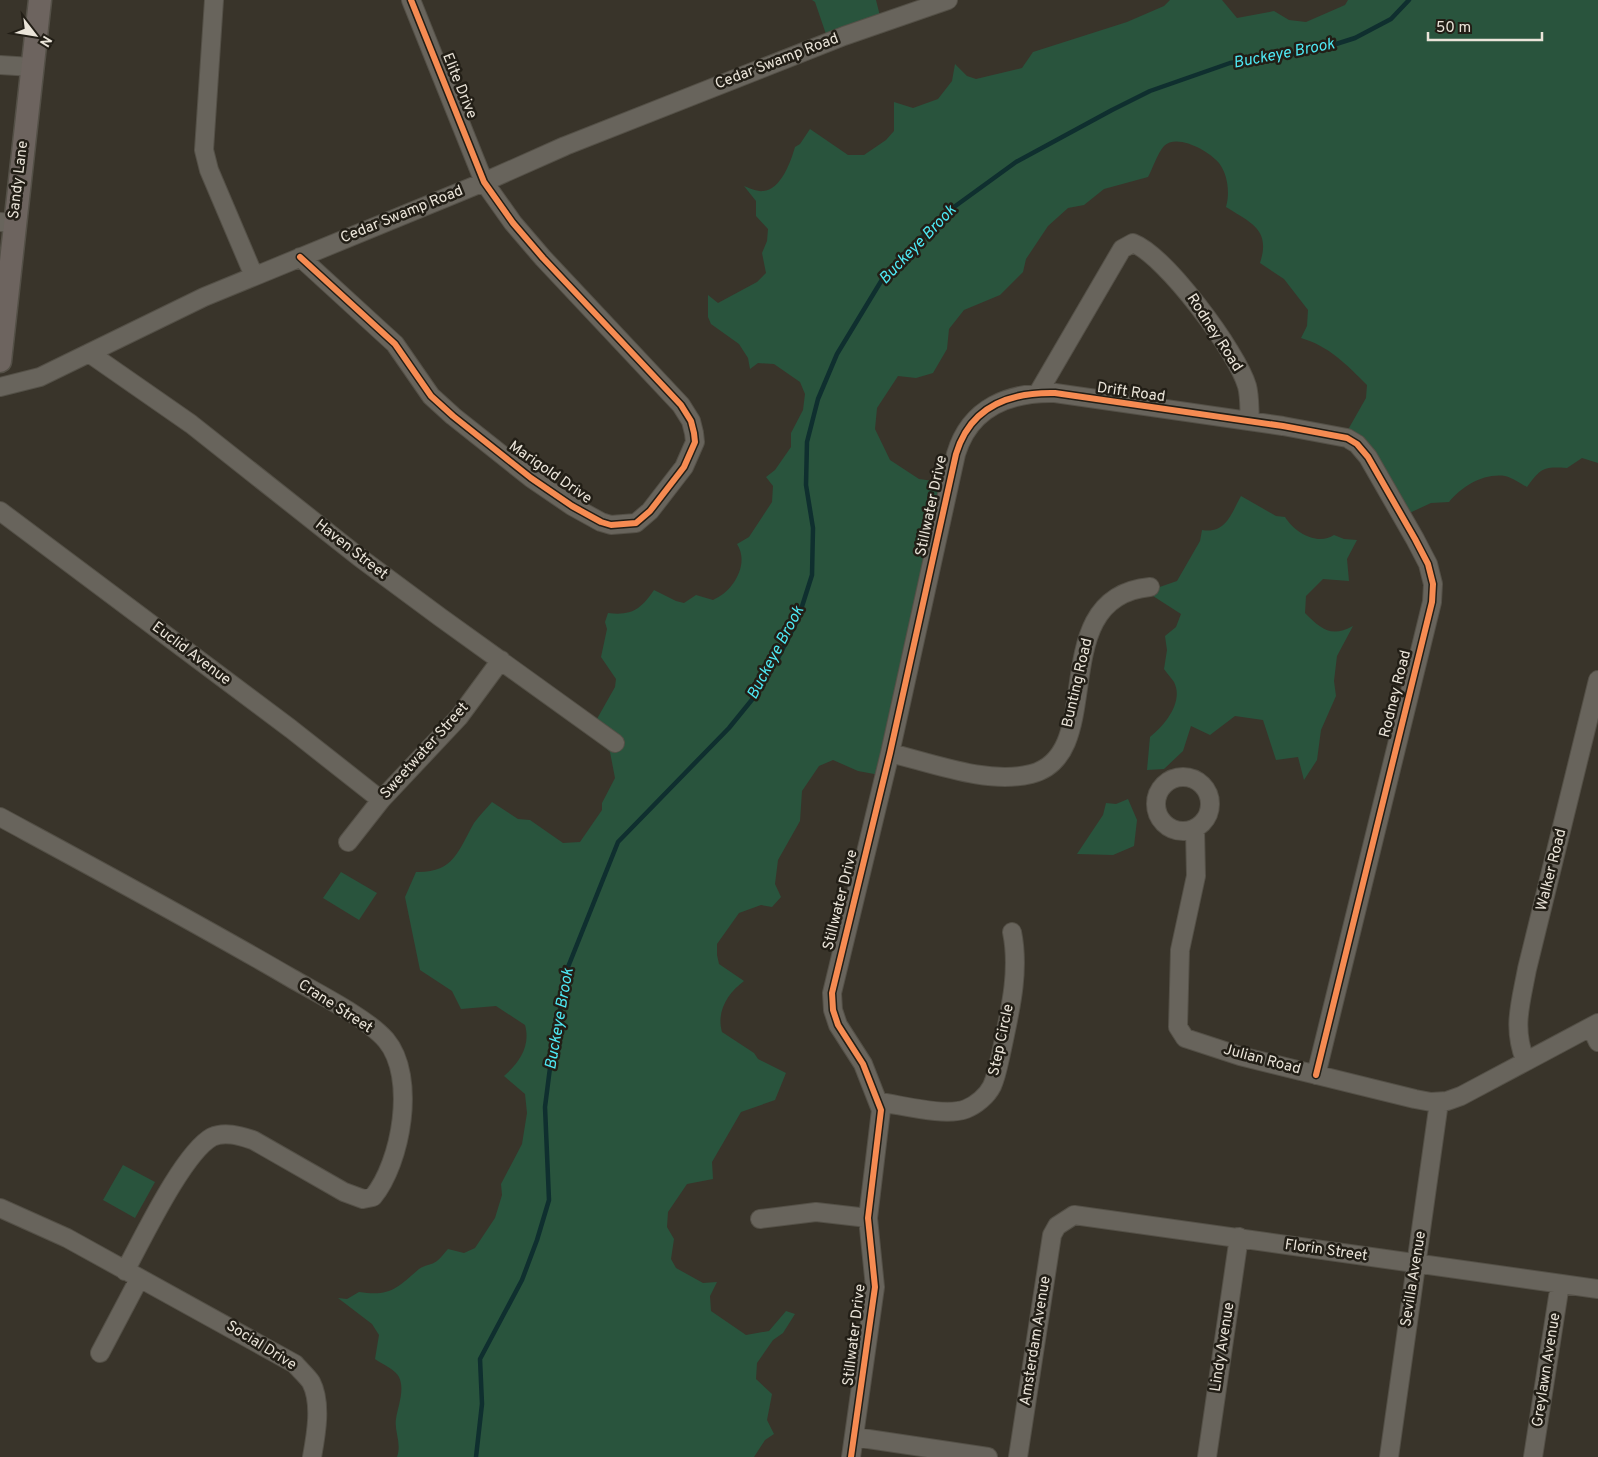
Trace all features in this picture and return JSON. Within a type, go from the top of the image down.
[{"type":"main road","name":"Sandy Lane","points":[[0,361],[7,222],[32,67],[40,0]]},
{"type":"street","points":[[214,0],[204,150],[209,170],[254,276]]},
{"type":"street","name":"Elite Drive","points":[[411,0],[484,182]]},
{"type":"street","name":"Cedar Swamp Road","points":[[0,387],[40,377],[204,297],[484,182],[565,146],[765,66],[948,0]]},
{"type":"street","points":[[0,65],[32,67]]},
{"type":"street","name":"Marigold Drive","points":[[300,257],[395,344],[430,396],[530,478],[572,506],[601,522],[611,525],[636,523],[650,511],[684,468],[695,442],[691,421],[681,405],[649,369],[513,223],[484,182]]},
{"type":"street","name":"Rodney Road","points":[[1038,394],[1122,248],[1133,243],[1151,252],[1179,281],[1226,348],[1247,388],[1250,421],[1341,436],[1357,444],[1379,474],[1428,564],[1433,584],[1432,602],[1316,1074]]},
{"type":"street","name":"Haven Street","points":[[90,353],[192,424],[360,557],[615,743]]},
{"type":"street","name":"Drift Road","points":[[1038,394],[1055,393],[1091,400],[1250,421]]},
{"type":"street","name":"Stillwater Drive","points":[[851,1457],[875,1287],[868,1218],[881,1110],[863,1064],[838,1025],[833,1010],[832,993],[890,753],[959,444],[968,426],[986,409],[1002,401],[1038,394]]},
{"type":"street","name":"Euclid Avenue","points":[[0,511],[291,729],[381,800]]},
{"type":"street","name":"Bunting Road","points":[[890,753],[997,778],[1033,774],[1050,764],[1061,752],[1073,718],[1087,637],[1098,613],[1112,598],[1119,594],[1137,588],[1150,587]]},
{"type":"street","name":"Sweetwater Street","points":[[348,842],[381,800],[459,717],[500,660]]},
{"type":"street","name":"Walker Road","points":[[1525,1060],[1518,1039],[1518,1014],[1527,969],[1598,680]]},
{"type":"street","name":"Crane Street","points":[[0,817],[165,907],[341,1007],[386,1040],[398,1064],[403,1088],[397,1147],[382,1183],[373,1197],[363,1199],[344,1192],[253,1140],[238,1135],[213,1137],[200,1147],[186,1164],[132,1275]]},
{"type":"street","name":"Julian Road","points":[[1195,829],[1196,876],[1180,950],[1178,1027],[1185,1038],[1240,1056],[1415,1099],[1439,1102],[1461,1096],[1525,1060],[1596,1031]]},
{"type":"street","name":"Step Circle","points":[[879,1102],[953,1111],[966,1109],[983,1098],[991,1088],[1004,1040],[1014,983],[1016,950],[1012,932]]},
{"type":"street","name":"Sevilla Avenue","points":[[1388,1457],[1439,1102]]},
{"type":"street","name":"Social Drive","points":[[0,1208],[67,1238],[296,1364],[311,1383],[316,1400],[316,1424],[312,1457]]},
{"type":"street","points":[[760,1219],[816,1212],[868,1218]]},
{"type":"street","name":"Florin Street","points":[[1057,1226],[1074,1215],[1079,1215],[1598,1289]]},
{"type":"street","name":"Amsterdam Avenue","points":[[1018,1457],[1052,1235],[1057,1226]]},
{"type":"street","name":"Lindy Avenue","points":[[1207,1457],[1239,1237]]},
{"type":"street","points":[[100,1353],[132,1275]]},
{"type":"street","name":"Greylawn Avenue","points":[[1533,1457],[1560,1284]]},
{"type":"street","points":[[855,1437],[988,1457]]},
{"type":"green space","points":[[812,0],[876,0],[882,24],[828,40],[815,2]]},
{"type":"green space","points":[[1170,0],[1222,0],[1237,18],[1274,11],[1289,20],[1306,22],[1345,5],[1348,0],[1598,0],[1598,463],[1582,458],[1567,468],[1547,468],[1539,472],[1527,487],[1505,476],[1481,479],[1460,491],[1449,502],[1431,503],[1403,516],[1345,435],[1366,398],[1367,385],[1345,363],[1329,351],[1301,338],[1307,326],[1308,310],[1284,279],[1260,263],[1263,251],[1261,235],[1251,223],[1226,207],[1228,190],[1226,179],[1222,168],[1214,158],[1193,145],[1177,141],[1170,143],[1162,149],[1148,177],[1104,189],[1084,205],[1068,208],[1048,226],[1026,259],[1023,272],[1000,295],[964,310],[949,329],[947,349],[933,373],[916,378],[898,376],[877,408],[875,429],[890,460],[919,479],[948,483],[885,776],[858,771],[833,760],[819,766],[802,791],[800,821],[778,860],[775,884],[781,897],[772,907],[761,905],[739,913],[717,944],[719,964],[744,981],[733,991],[725,1003],[721,1017],[722,1032],[754,1053],[758,1059],[786,1073],[775,1100],[741,1112],[712,1162],[713,1179],[687,1184],[668,1212],[667,1227],[674,1239],[671,1259],[676,1268],[703,1283],[717,1282],[710,1296],[711,1311],[746,1335],[769,1331],[786,1311],[795,1314],[783,1333],[773,1340],[757,1363],[756,1379],[772,1394],[767,1420],[774,1434],[765,1440],[754,1457],[397,1457],[399,1447],[396,1419],[401,1382],[397,1374],[375,1359],[379,1335],[372,1324],[338,1298],[347,1299],[359,1292],[378,1293],[392,1290],[421,1268],[437,1261],[448,1249],[464,1253],[475,1248],[495,1218],[502,1195],[501,1184],[522,1144],[527,1113],[525,1094],[504,1076],[519,1060],[525,1047],[525,1025],[496,1006],[461,1009],[452,991],[420,970],[405,897],[416,872],[439,869],[453,858],[459,851],[474,823],[492,802],[518,819],[530,820],[563,843],[580,842],[602,810],[602,803],[615,778],[610,752],[589,733],[615,687],[616,679],[601,657],[607,629],[605,622],[608,613],[616,614],[635,610],[645,602],[654,590],[684,603],[696,595],[713,600],[727,591],[737,576],[742,560],[737,544],[749,537],[772,502],[773,486],[766,477],[775,470],[791,447],[791,433],[803,410],[805,394],[800,382],[774,364],[758,363],[750,369],[748,358],[739,344],[711,324],[708,317],[708,295],[718,303],[757,282],[766,273],[762,253],[767,241],[768,229],[756,216],[756,201],[744,186],[761,191],[775,186],[784,174],[795,147],[800,144],[810,129],[848,155],[864,155],[886,140],[894,131],[894,102],[913,108],[938,99],[952,81],[955,64],[967,76],[976,79],[1022,68],[1033,52],[1127,22],[1164,6]]},
{"type":"green space","points":[[1241,496],[1276,516],[1285,517],[1289,523],[1307,536],[1321,539],[1334,535],[1344,539],[1357,540],[1347,559],[1349,581],[1323,579],[1306,596],[1305,613],[1321,627],[1327,630],[1338,631],[1353,626],[1337,656],[1334,681],[1336,696],[1321,730],[1317,760],[1304,780],[1298,757],[1276,760],[1263,720],[1235,716],[1210,735],[1191,726],[1183,751],[1164,769],[1147,770],[1150,737],[1167,720],[1177,697],[1174,682],[1164,669],[1167,650],[1165,636],[1176,627],[1181,614],[1153,596],[1151,590],[1177,581],[1200,541],[1202,530],[1217,529],[1222,526],[1231,516]]},
{"type":"green space","points":[[1128,799],[1137,820],[1134,846],[1113,855],[1077,854],[1103,815],[1106,803],[1116,804]]},
{"type":"green space","points":[[341,872],[377,893],[359,920],[323,898]]},
{"type":"green space","points":[[123,1165],[155,1182],[135,1218],[103,1200]]},
{"type":"waterway","name":"Buckeye Brook","points":[[476,1457],[482,1404],[480,1359],[522,1280],[549,1200],[545,1107],[551,1060],[568,967],[618,842],[729,728],[755,696],[778,658],[798,619],[812,575],[813,528],[806,485],[807,442],[818,399],[837,354],[883,278],[943,215],[1016,162],[1112,110],[1150,91],[1230,63],[1314,51],[1355,38],[1391,19],[1409,0]]},
{"type":"cycle path","points":[[300,257],[395,344],[431,396],[453,416],[531,478],[572,506],[601,522],[611,525],[636,523],[650,511],[684,467],[695,442],[691,421],[681,405],[543,258],[513,223],[484,182],[411,0]]},
{"type":"cycle path","points":[[851,1457],[875,1287],[868,1218],[881,1110],[863,1064],[838,1025],[833,1010],[832,993],[890,753],[956,454],[962,438],[971,424],[981,414],[1007,399],[1038,393],[1055,393],[1283,426],[1347,438],[1357,444],[1368,457],[1428,564],[1433,584],[1432,602],[1316,1075]]}]
